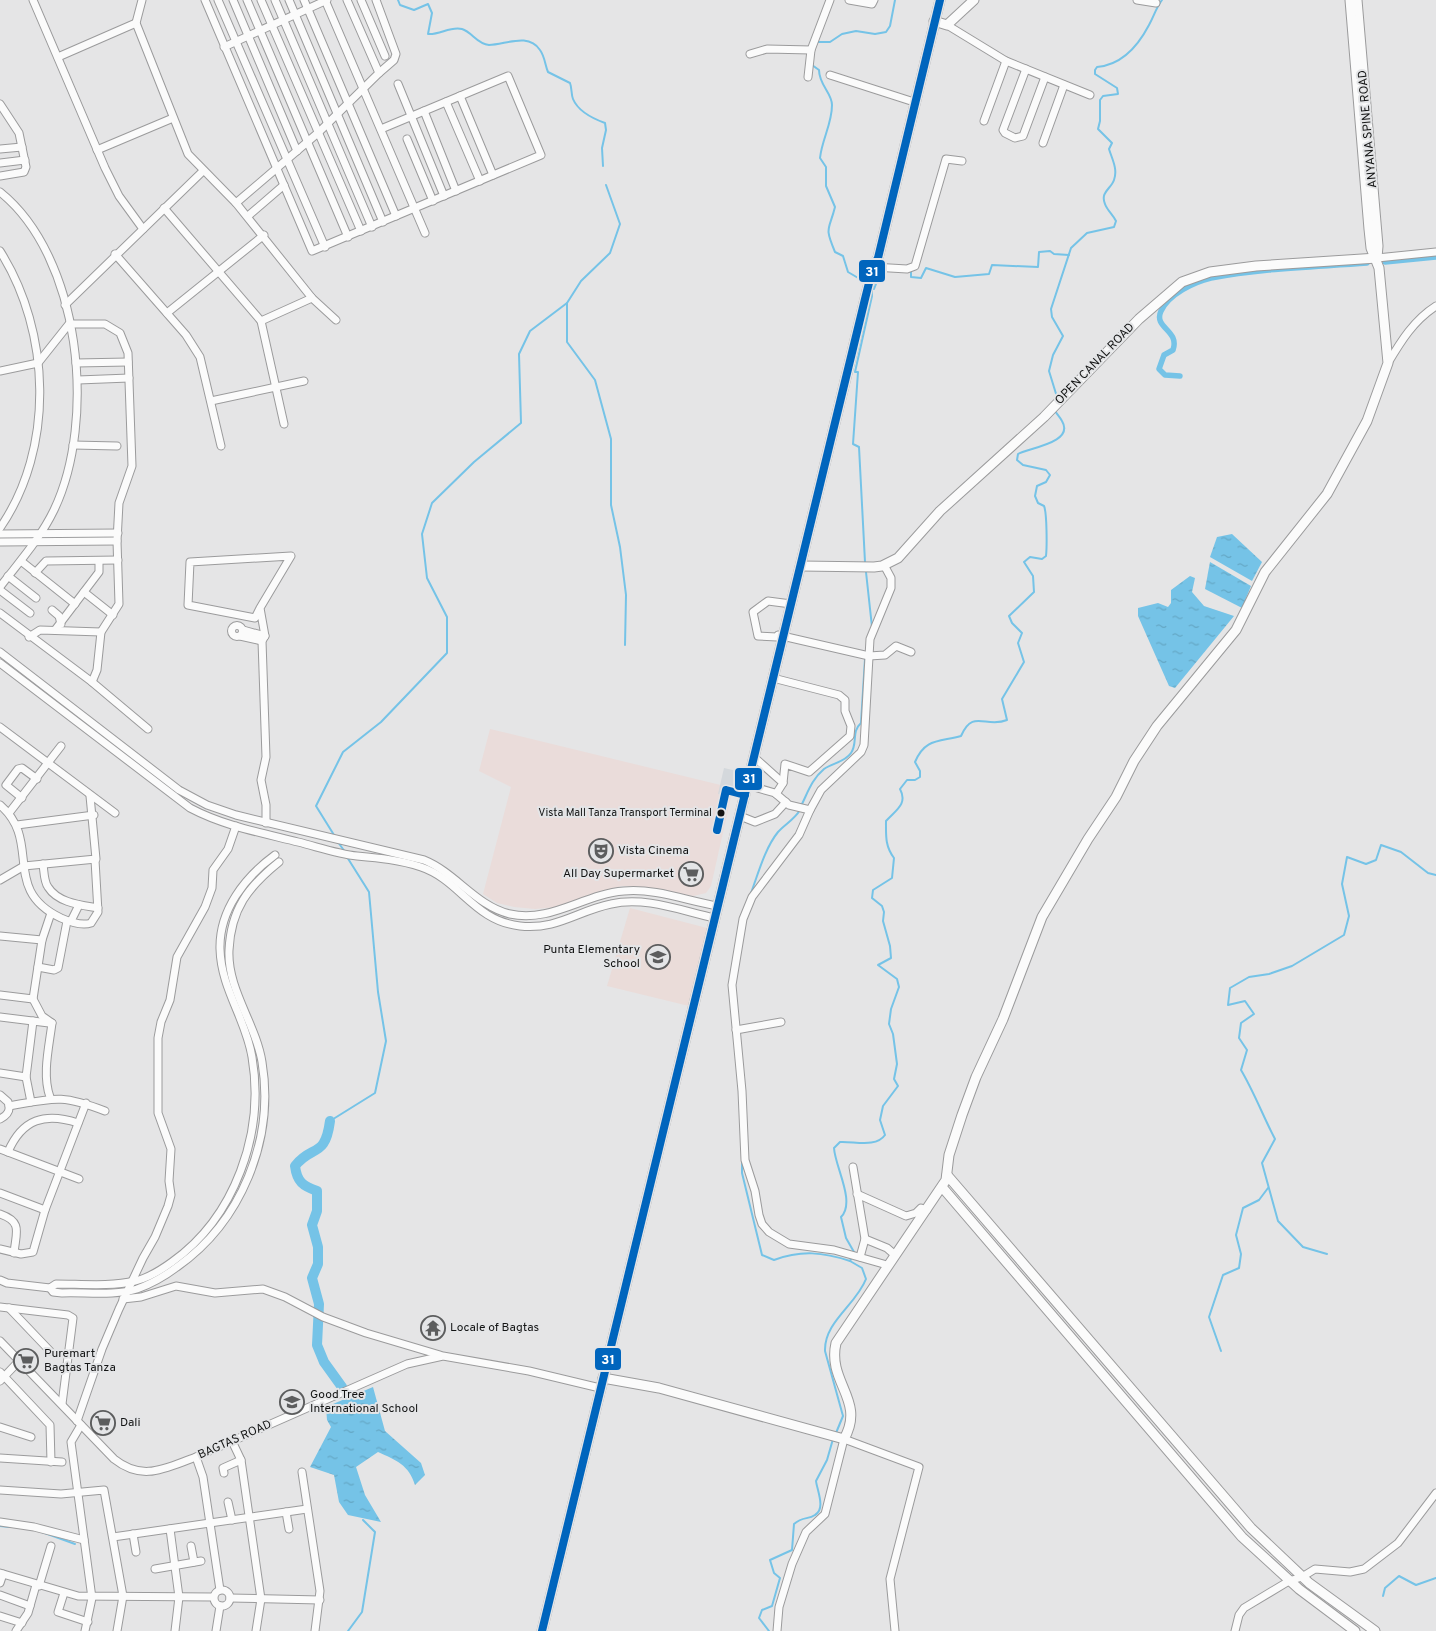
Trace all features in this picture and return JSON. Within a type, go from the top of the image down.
[{"type":"main road","points":[[542,1631],[867,291],[872,271],[878,258],[940,0]]},
{"type":"main road","points":[[934,22],[947,25],[974,0]]},
{"type":"main road","name":"ANYANA SPINE ROAD","points":[[1350,0],[1371,248],[1377,258]]},
{"type":"main road","name":"ANYANA SPINE ROAD","points":[[1358,0],[1378,246],[1377,258]]},
{"type":"main road","points":[[602,1378],[659,1388],[837,1437],[852,1417],[850,1405],[835,1366],[834,1354],[836,1343],[887,1265],[942,1187],[947,1175],[949,1155],[962,1114],[976,1077],[1006,1012],[1042,917],[1157,726],[1236,630],[1265,572],[1327,494],[1367,421],[1388,363],[1377,258]]},
{"type":"main road","name":"OPEN CANAL ROAD","points":[[884,565],[898,558],[940,511],[1044,417],[1139,319],[1182,282],[1210,272],[1247,267],[1377,258]]},
{"type":"main road","points":[[801,566],[874,567],[884,565]]},
{"type":"main road","points":[[947,1175],[1228,1504],[1282,1560],[1375,1631]]},
{"type":"main road","points":[[942,1187],[1242,1537],[1290,1580],[1355,1631]]},
{"type":"street","points":[[33,0],[97,150],[119,196],[143,229]]},
{"type":"street","points":[[142,0],[136,23],[172,118],[188,154],[248,216],[312,298],[336,320]]},
{"type":"street","points":[[205,0],[310,250],[314,252],[540,155],[508,76],[382,129]]},
{"type":"street","points":[[218,0],[325,247]]},
{"type":"street","points":[[233,0],[297,151]]},
{"type":"street","points":[[247,0],[348,237]]},
{"type":"street","points":[[261,0],[361,231]]},
{"type":"street","points":[[275,0],[372,227]]},
{"type":"street","points":[[289,0],[383,222]]},
{"type":"street","points":[[304,0],[396,216]]},
{"type":"street","points":[[224,47],[297,16],[326,0],[425,233]]},
{"type":"street","points":[[347,0],[379,73]]},
{"type":"street","points":[[362,0],[385,56]]},
{"type":"street","points":[[236,203],[328,123],[394,60],[396,54],[376,0]]},
{"type":"street","points":[[808,76],[811,50],[830,0]]},
{"type":"street","points":[[849,0],[872,4],[874,0]]},
{"type":"street","points":[[1137,0],[1156,4]]},
{"type":"street","points":[[58,57],[136,23]]},
{"type":"street","points":[[947,25],[1006,60],[1090,95]]},
{"type":"street","points":[[750,54],[767,49],[811,50]]},
{"type":"street","points":[[984,120],[1006,60]]},
{"type":"street","points":[[1026,69],[1003,130],[1015,138],[1023,136],[1045,77]]},
{"type":"street","points":[[830,75],[914,102]]},
{"type":"street","points":[[398,84],[444,196]]},
{"type":"street","points":[[1043,143],[1064,85]]},
{"type":"street","points":[[460,96],[493,175]]},
{"type":"street","points":[[446,102],[480,180]]},
{"type":"street","points":[[0,176],[24,172],[26,167],[19,134],[1,107]]},
{"type":"street","points":[[424,111],[456,191]]},
{"type":"street","points":[[97,150],[172,118]]},
{"type":"street","points":[[9,135],[19,134]]},
{"type":"street","points":[[407,139],[432,200]]},
{"type":"street","points":[[0,149],[22,147]]},
{"type":"street","points":[[872,271],[907,269],[915,266],[946,159],[962,161]]},
{"type":"street","points":[[0,163],[25,160]]},
{"type":"street","points":[[65,305],[115,254],[204,170]]},
{"type":"street","points":[[248,216],[284,185]]},
{"type":"street","points":[[0,192],[12,202],[28,221],[54,269],[76,346],[78,380],[73,445],[59,497],[39,536],[0,588],[30,613]]},
{"type":"street","points":[[164,208],[220,270],[261,322],[284,424]]},
{"type":"street","points":[[167,313],[264,235]]},
{"type":"street","points":[[0,251],[24,301],[38,364],[40,383],[32,456],[18,498],[0,528]]},
{"type":"street","name":"OPEN CANAL ROAD","points":[[1377,258],[1436,252]]},
{"type":"street","points":[[115,254],[186,335],[200,357],[221,446]]},
{"type":"street","points":[[261,322],[312,298]]},
{"type":"street","points":[[1388,363],[1400,342],[1419,320],[1436,306]]},
{"type":"street","points":[[0,371],[38,364],[69,324]]},
{"type":"street","points":[[69,324],[105,324],[120,333],[128,353],[132,466],[119,499],[117,537],[119,602],[101,632],[97,670],[92,682]]},
{"type":"street","points":[[76,363],[128,362]]},
{"type":"street","points":[[78,380],[129,378]]},
{"type":"street","points":[[211,401],[304,381]]},
{"type":"street","points":[[73,445],[117,446]]},
{"type":"street","points":[[0,534],[117,537]]},
{"type":"street","points":[[0,542],[39,536]]},
{"type":"street","points":[[291,556],[260,608],[255,618],[188,605],[190,562],[291,556]]},
{"type":"street","points":[[35,573],[46,561],[99,562],[118,560]]},
{"type":"street","points":[[21,561],[75,604]]},
{"type":"street","points":[[55,630],[99,572],[99,562]]},
{"type":"street","points":[[884,565],[891,578],[891,588],[870,639],[864,745],[861,752],[803,808],[799,835],[752,896],[743,919],[732,985],[745,1160],[762,1224],[770,1232],[789,1244],[834,1250],[887,1265]]},
{"type":"street","points":[[8,576],[36,598]]},
{"type":"street","points":[[84,592],[112,615]]},
{"type":"street","points":[[791,604],[768,601],[753,612],[758,636],[783,636],[869,656],[885,655],[896,646],[911,652]]},
{"type":"street","points":[[260,608],[264,639],[266,757],[261,780],[266,805],[266,823]]},
{"type":"street","points":[[52,610],[59,616],[65,630]]},
{"type":"street","points":[[0,613],[29,637],[92,682],[148,729]]},
{"type":"street","points":[[241,615],[241,631],[264,639]]},
{"type":"street","points":[[29,637],[38,631],[101,632]]},
{"type":"street","points":[[0,652],[179,790],[207,805],[266,823],[350,844],[391,850],[424,860],[446,871],[497,910],[524,916],[560,911],[597,897],[625,891],[643,892],[718,906]]},
{"type":"street","points":[[0,663],[190,808],[236,826],[334,851],[357,856],[390,859],[422,867],[442,877],[479,910],[494,919],[522,926],[564,922],[600,907],[626,902],[658,905],[715,918]]},
{"type":"street","points":[[23,681],[29,675]]},
{"type":"street","points":[[773,678],[839,695],[845,700],[844,711],[852,726],[852,731],[846,741],[809,772],[785,764],[783,783],[776,794]]},
{"type":"street","points":[[0,727],[115,813]]},
{"type":"street","points":[[9,813],[38,779],[61,746]]},
{"type":"street","points":[[754,757],[783,783]]},
{"type":"street","points":[[22,798],[6,786],[18,769],[22,768],[38,779]]},
{"type":"street","points":[[747,785],[776,794],[786,802],[803,808]]},
{"type":"street","points":[[0,805],[9,813],[17,825],[26,886],[31,896],[51,913],[69,921],[85,925],[91,924],[98,908],[94,815],[90,796]]},
{"type":"street","points":[[740,816],[755,822],[775,814],[786,802]]},
{"type":"street","points":[[17,825],[94,815]]},
{"type":"street","points":[[85,1631],[92,1598],[71,1442],[79,1423],[102,1350],[127,1290],[156,1237],[171,1195],[169,1182],[171,1149],[158,1113],[157,1059],[161,1022],[170,1000],[177,957],[206,907],[212,888],[213,870],[228,849],[236,826]]},
{"type":"street","points":[[50,1288],[56,1284],[131,1282],[159,1271],[195,1243],[223,1208],[247,1152],[256,1099],[253,1064],[246,1032],[226,989],[220,948],[222,932],[237,892],[248,878],[275,855]]},
{"type":"street","points":[[0,880],[24,866],[95,860]]},
{"type":"street","points":[[0,1280],[7,1283],[50,1288],[53,1292],[127,1290],[153,1282],[190,1258],[206,1244],[234,1209],[250,1173],[256,1153],[262,1124],[264,1079],[255,1037],[232,977],[229,953],[230,936],[234,918],[244,897],[256,881],[280,862]]},
{"type":"street","points":[[42,864],[46,886],[55,894],[79,905],[98,908]]},
{"type":"street","points":[[464,897],[470,891]]},
{"type":"street","points":[[38,967],[54,970],[58,968],[69,921],[79,905]]},
{"type":"street","points":[[51,913],[42,940],[33,999],[42,1016],[52,1024]]},
{"type":"street","points":[[0,936],[42,940]]},
{"type":"street","points":[[0,995],[33,999]]},
{"type":"street","points":[[0,1016],[52,1024]]},
{"type":"street","points":[[31,1102],[26,1077],[32,1021]]},
{"type":"street","points":[[736,1030],[781,1022]]},
{"type":"street","points":[[50,1097],[46,1086],[46,1076],[52,1024]]},
{"type":"street","points":[[0,1073],[26,1077]]},
{"type":"street","points":[[0,1095],[9,1106],[8,1112],[0,1119]]},
{"type":"street","points":[[9,1106],[50,1097],[65,1098],[105,1110]]},
{"type":"street","points":[[0,1249],[29,1255],[34,1252],[45,1210],[86,1103]]},
{"type":"street","points":[[8,1152],[18,1133],[34,1121],[61,1118],[78,1123]]},
{"type":"street","points":[[0,1150],[80,1179]]},
{"type":"street","points":[[853,1167],[865,1239],[860,1256]]},
{"type":"street","points":[[0,1193],[45,1210]]},
{"type":"street","points":[[857,1194],[906,1216],[916,1213],[920,1208],[927,1210]]},
{"type":"street","points":[[0,1214],[14,1220],[16,1224],[14,1253]]},
{"type":"street","points":[[865,1239],[887,1248],[895,1255]]},
{"type":"street","points":[[124,1299],[141,1297],[176,1286],[215,1292],[263,1289],[308,1308],[323,1317],[366,1333],[443,1356]]},
{"type":"street","points":[[0,1307],[68,1315],[73,1318],[62,1404]]},
{"type":"street","points":[[9,1308],[50,1351]]},
{"type":"street","name":"BAGTAS ROAD","points":[[0,1342],[114,1459],[132,1470],[156,1471],[196,1458],[407,1364],[443,1356],[529,1371],[600,1388]]},
{"type":"street","points":[[19,1361],[1,1376],[50,1425],[50,1462]]},
{"type":"street","points":[[0,1427],[31,1437]]},
{"type":"street","points":[[777,1631],[779,1607],[792,1564],[806,1532],[825,1514],[837,1437],[919,1467],[890,1579],[895,1631]]},
{"type":"street","points":[[232,1441],[241,1460],[261,1599],[256,1631]]},
{"type":"street","points":[[0,1458],[62,1462]]},
{"type":"street","points":[[196,1458],[204,1477],[220,1590]]},
{"type":"street","points":[[224,1473],[223,1468],[241,1460]]},
{"type":"street","points":[[302,1472],[320,1600],[315,1631]]},
{"type":"street","points":[[0,1490],[77,1494],[104,1490],[123,1596],[117,1631]]},
{"type":"street","points":[[1235,1631],[1241,1610],[1290,1580],[1302,1577],[1316,1569],[1350,1572],[1364,1569],[1398,1543],[1436,1492]]},
{"type":"street","points":[[228,1502],[232,1520]]},
{"type":"street","points":[[113,1537],[307,1509]]},
{"type":"street","points":[[286,1512],[289,1529]]},
{"type":"street","points":[[0,1522],[34,1527],[84,1540]]},
{"type":"street","points":[[170,1529],[179,1597],[175,1631]]},
{"type":"street","points":[[133,1534],[136,1552]]},
{"type":"street","points":[[16,1631],[30,1606],[51,1546]]},
{"type":"street","points":[[155,1569],[197,1561],[191,1546]]},
{"type":"street","points":[[0,1582],[1,1574],[64,1593],[92,1598],[123,1596],[213,1597]]},
{"type":"street","points":[[213,1597],[220,1590]]},
{"type":"street","points":[[220,1590],[227,1592],[230,1598]]},
{"type":"street","points":[[64,1593],[58,1612],[88,1622]]},
{"type":"street","points":[[0,1595],[30,1606]]},
{"type":"street","points":[[213,1597],[216,1604],[220,1606],[226,1605],[230,1598]]},
{"type":"street","points":[[230,1598],[320,1600]]},
{"type":"street","points":[[216,1631],[220,1606]]},
{"type":"street","points":[[0,1616],[22,1623]]},
{"type":"shaded area","points":[[490,729],[733,788],[711,886],[706,893],[693,896],[642,887],[622,886],[588,895],[558,907],[535,909],[497,903],[483,894],[511,787],[479,771]]},
{"type":"shaded area","points":[[724,768],[737,771],[732,797],[718,794]]},
{"type":"shaded area","name":"Punta Elementary School","points":[[630,908],[707,928],[689,1006],[607,986]]},
{"type":"water","points":[[1232,534],[1262,562],[1252,581],[1210,557],[1217,537]]},
{"type":"water","points":[[1210,562],[1251,586],[1242,608],[1205,589]]},
{"type":"water","points":[[1190,576],[1195,578],[1192,592],[1204,606],[1234,616],[1175,688],[1169,686],[1138,616],[1138,608],[1158,603],[1168,607],[1171,603],[1171,590]]},
{"type":"water","points":[[373,1387],[385,1431],[421,1463],[425,1475],[415,1485],[409,1473],[401,1464],[378,1452],[356,1467],[365,1495],[381,1522],[348,1515],[339,1502],[334,1475],[310,1467],[331,1427],[327,1420],[326,1407]]},
{"type":"waterway","points":[[398,0],[400,5],[414,10],[428,4],[432,13],[428,34],[458,28],[489,45],[516,41],[529,42],[535,45],[542,53],[548,72],[570,83],[573,99],[582,111],[605,123],[606,130],[602,148],[603,166]]},
{"type":"waterway","points":[[817,42],[830,42],[842,34],[856,31],[875,34],[886,32],[890,26],[895,0]]},
{"type":"waterway","points":[[1057,397],[1049,371],[1053,355],[1063,336],[1052,317],[1051,309],[1071,248],[1087,233],[1114,227],[1116,221],[1104,200],[1104,196],[1113,183],[1115,176],[1114,164],[1109,149],[1112,143],[1098,129],[1100,100],[1103,96],[1118,94],[1117,88],[1095,74],[1095,70],[1097,67],[1114,63],[1134,47],[1145,33],[1162,0]]},
{"type":"waterway","points":[[812,65],[819,70],[821,80],[832,105],[832,112],[820,158],[826,167],[826,186],[835,207],[829,233],[835,252],[843,256],[848,272],[865,282]]},
{"type":"waterway","points":[[334,835],[316,806],[343,752],[381,722],[447,653],[447,617],[427,578],[422,534],[432,503],[474,462],[521,423],[519,354],[530,331],[567,303],[581,281],[610,253],[620,224],[606,185]]},
{"type":"waterway","points":[[909,271],[911,271],[911,277],[921,278],[926,268],[955,277],[989,274],[992,265],[1038,267],[1039,252],[1050,251],[1054,254],[1069,255]]},
{"type":"waterway","points":[[1385,262],[1436,257]]},
{"type":"waterway","points":[[1180,376],[1165,375],[1159,369],[1164,355],[1173,350],[1174,343],[1170,333],[1160,321],[1161,311],[1176,294],[1211,278],[1269,270],[1367,263]]},
{"type":"waterway","points":[[877,281],[880,269]]},
{"type":"waterway","points":[[874,289],[876,284]]},
{"type":"waterway","points":[[871,286],[872,295]]},
{"type":"waterway","points":[[865,562],[859,447],[853,444],[858,372],[855,372],[872,296]]},
{"type":"waterway","points":[[567,303],[567,342],[595,380],[611,439],[611,505],[620,547],[626,595],[625,645]]},
{"type":"waterway","points":[[854,1252],[846,1238],[841,1217],[845,1211],[846,1194],[834,1148],[840,1142],[870,1143],[881,1139],[885,1135],[880,1120],[883,1106],[898,1086],[894,1079],[897,1064],[893,1034],[889,1024],[891,1009],[899,987],[897,979],[878,965],[891,958],[890,946],[883,921],[884,912],[882,906],[872,898],[873,890],[892,878],[894,858],[886,836],[886,821],[902,803],[903,799],[900,789],[907,780],[915,780],[920,777],[920,771],[915,762],[923,749],[934,742],[961,736],[970,723],[975,721],[999,722],[1007,720],[1002,699],[1024,662],[1018,643],[1022,633],[1012,623],[1009,616],[1034,592],[1033,576],[1024,562],[1030,557],[1042,559],[1046,556],[1045,510],[1044,506],[1038,503],[1035,496],[1037,486],[1046,482],[1050,475],[1046,470],[1023,465],[1017,460],[1018,454],[1056,440],[1062,435],[1064,428],[1062,421],[1055,411]]},
{"type":"waterway","points":[[866,572],[872,627]]},
{"type":"waterway","points":[[801,806],[816,777],[827,767],[846,758],[853,749],[856,730],[861,723],[865,659]]},
{"type":"waterway","points":[[751,893],[762,861],[773,838],[800,810]]},
{"type":"waterway","points":[[338,842],[345,852]]},
{"type":"waterway","points":[[1327,1254],[1303,1247],[1278,1221],[1262,1163],[1275,1139],[1241,1070],[1247,1050],[1239,1038],[1241,1023],[1254,1014],[1245,1001],[1228,1005],[1230,988],[1249,977],[1269,974],[1292,966],[1344,935],[1349,916],[1342,884],[1347,857],[1366,864],[1376,860],[1381,845],[1401,852],[1428,873],[1436,875]]},
{"type":"waterway","points":[[330,1121],[375,1093],[386,1041],[378,992],[369,892],[347,857]]},
{"type":"waterway","points":[[330,1121],[325,1141],[317,1150],[301,1159],[295,1166],[299,1180],[317,1191],[317,1211],[312,1225],[318,1247],[318,1264],[312,1278],[319,1304],[317,1345],[324,1362],[342,1387]]},
{"type":"waterway","points":[[742,1160],[742,1173],[762,1255],[774,1260],[812,1253],[850,1261]]},
{"type":"waterway","points":[[1221,1351],[1209,1317],[1223,1275],[1239,1268],[1241,1254],[1236,1235],[1243,1208],[1259,1200],[1268,1188]]},
{"type":"waterway","points":[[836,1433],[843,1416],[825,1351],[826,1341],[835,1322],[855,1297],[866,1279],[862,1268],[850,1261],[851,1259]]},
{"type":"waterway","points":[[769,1631],[759,1618],[762,1610],[772,1606],[780,1578],[774,1573],[770,1560],[792,1550],[794,1524],[818,1512],[820,1499],[816,1481],[827,1460],[833,1439]]},
{"type":"waterway","points":[[348,1631],[362,1612],[375,1532],[363,1520]]},
{"type":"waterway","points":[[0,1526],[10,1527]]},
{"type":"waterway","points":[[42,1532],[75,1544]]},
{"type":"waterway","points":[[1383,1596],[1385,1588],[1399,1576],[1416,1585],[1436,1578]]},
{"type":"transit line","name":"31","points":[[542,1631],[865,299],[873,267],[878,258],[940,0]]},
{"type":"transit line","name":"31","points":[[717,830],[726,790],[745,795]]},
{"type":"place","name":"Vista Mall Tanza Transport Terminal","points":[[721,813]]},
{"type":"place","name":"Vista Cinema","points":[[601,851]]},
{"type":"place","name":"All Day Supermarket","points":[[691,874]]},
{"type":"place","name":"Punta Elementary School","points":[[658,957]]},
{"type":"place","name":"Locale of Bagtas","points":[[433,1328]]},
{"type":"place","name":"Puremart Bagtas Tanza","points":[[26,1361]]},
{"type":"place","name":"Good Tree International School","points":[[292,1402]]},
{"type":"place","name":"Dali","points":[[103,1423]]}]
